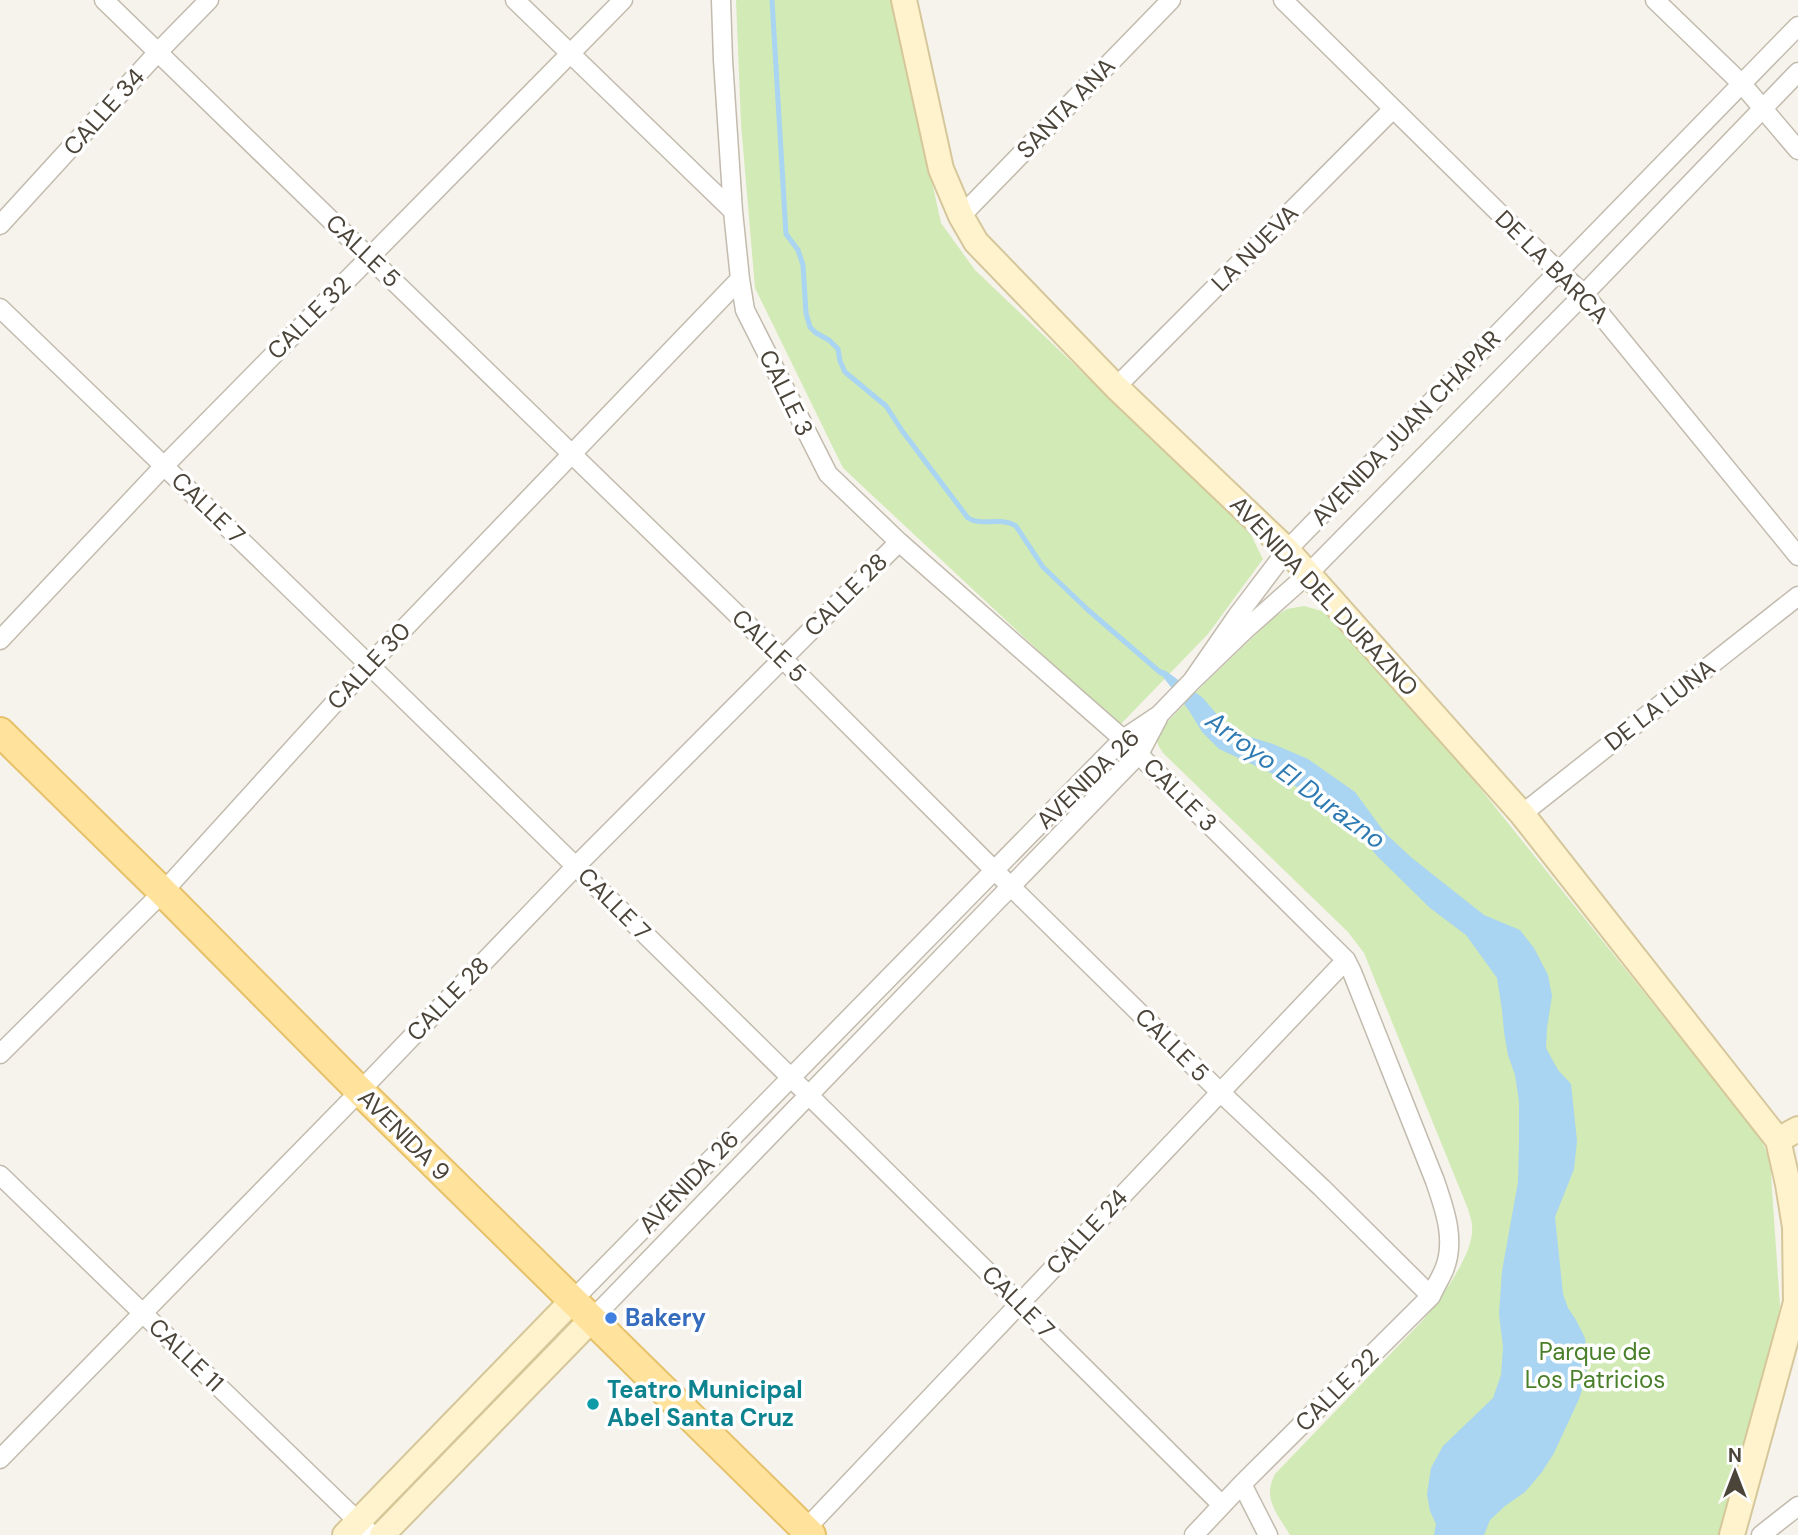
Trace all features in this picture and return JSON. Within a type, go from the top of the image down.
[{"type":"main road","name":"AVENIDA DEL DURAZNO","points":[[904,0],[941,169],[961,216],[976,242],[1116,387],[1308,573],[1522,814],[1788,1135]]},
{"type":"main road","name":"AVENIDA 9","points":[[0,732],[805,1533]]},
{"type":"main road","points":[[1732,1535],[1797,1300],[1795,1227],[1788,1184],[1788,1135]]},
{"type":"main road","name":"AVENIDA 26","points":[[358,1531],[582,1310]]},
{"type":"main road","name":"AVENIDA 26","points":[[382,1535],[582,1310]]},
{"type":"street","name":"CALLE 5","points":[[104,0],[783,659],[994,870],[1431,1296]]},
{"type":"street","name":"CALLE 34","points":[[0,225],[209,0]]},
{"type":"street","points":[[515,0],[733,211]]},
{"type":"street","name":"CALLE 32","points":[[0,640],[164,466],[622,0]]},
{"type":"street","name":"CALLE 3","points":[[722,0],[723,60],[733,211],[745,310],[828,474],[899,542],[1139,754],[1346,960],[1435,1181],[1449,1230]]},
{"type":"street","name":"SANTA ANA","points":[[961,216],[1171,0]]},
{"type":"street","name":"DE LA BARCA","points":[[1283,0],[1584,294],[1798,556]]},
{"type":"street","points":[[1655,0],[1742,84],[1798,150]]},
{"type":"street","name":"AVENIDA JUAN CHAPAR","points":[[1192,681],[1287,550],[1798,26]]},
{"type":"street","name":"AVENIDA JUAN CHAPAR","points":[[1192,681],[1308,573],[1584,294],[1798,72]]},
{"type":"street","name":"LA NUEVA","points":[[1116,387],[1393,109]]},
{"type":"street","name":"CALLE 30","points":[[0,1054],[163,892],[369,665],[740,279]]},
{"type":"street","name":"CALLE 7","points":[[0,308],[576,866],[1222,1505]]},
{"type":"street","name":"CALLE 28","points":[[0,1459],[576,866],[899,542]]},
{"type":"street","name":"DE LA LUNA","points":[[1522,814],[1798,596]]},
{"type":"street","points":[[1159,715],[1192,681]]},
{"type":"street","name":"AVENIDA 26","points":[[582,1310],[791,1078],[1123,739],[1159,715]]},
{"type":"street","name":"AVENIDA 26","points":[[582,1310],[809,1095],[1139,754],[1159,715]]},
{"type":"street","name":"CALLE 24","points":[[805,1533],[1346,960]]},
{"type":"street","name":"CALLE 11","points":[[0,1175],[142,1313],[358,1531]]},
{"type":"street","name":"CALLE 22","points":[[1194,1535],[1431,1296],[1445,1268],[1449,1230]]},
{"type":"street","points":[[1242,1484],[1268,1535]]},
{"type":"street","points":[[1761,1535],[1798,1506]]},
{"type":"green space","points":[[736,0],[892,0],[941,223],[975,270],[1249,531],[1263,559],[1208,634],[1119,726],[843,468],[755,288],[741,124]]},
{"type":"green space","name":"Parque de Los Patricios","points":[[1304,606],[1322,611],[1345,623],[1366,646],[1760,1137],[1770,1160],[1780,1306],[1774,1346],[1723,1535],[1290,1535],[1276,1513],[1270,1491],[1275,1474],[1423,1320],[1462,1262],[1468,1249],[1472,1226],[1468,1209],[1364,953],[1348,932],[1163,753],[1155,735],[1274,617],[1287,609]]},
{"type":"water","points":[[1156,668],[1166,671],[1203,698],[1225,724],[1244,735],[1308,759],[1355,792],[1385,833],[1412,858],[1484,915],[1520,930],[1534,948],[1548,975],[1552,996],[1546,1048],[1558,1070],[1571,1084],[1577,1141],[1574,1169],[1555,1217],[1563,1294],[1585,1338],[1588,1356],[1586,1377],[1554,1453],[1542,1472],[1525,1492],[1490,1520],[1484,1535],[1434,1535],[1436,1524],[1427,1494],[1431,1468],[1443,1446],[1493,1398],[1501,1375],[1503,1347],[1499,1314],[1502,1271],[1518,1182],[1519,1101],[1515,1075],[1508,1055],[1497,978],[1466,935],[1430,908],[1377,856],[1360,835],[1310,795],[1282,778],[1219,749],[1202,732]]},
{"type":"waterway","name":"Arroyo El Durazno","points":[[772,0],[786,234],[798,250],[803,265],[806,313],[810,327],[838,349],[845,372],[886,406],[968,518],[973,521],[1004,522],[1016,526],[1043,567],[1161,673]]},
{"type":"place","name":"Bakery","points":[[611,1318]]},
{"type":"place","name":"Teatro Municipal Abel Santa Cruz","points":[[593,1404]]}]
